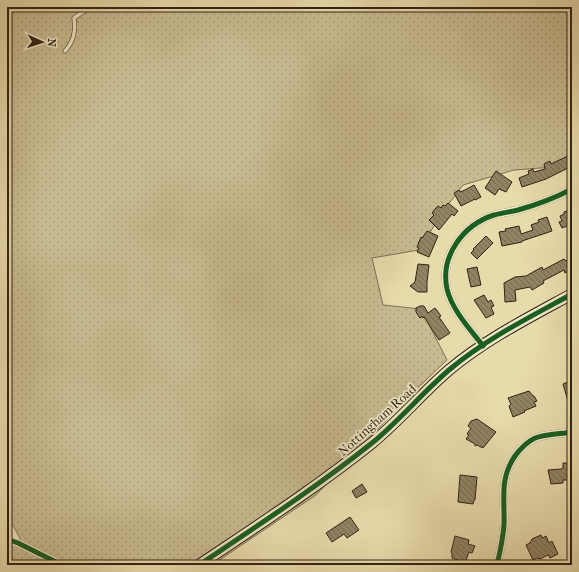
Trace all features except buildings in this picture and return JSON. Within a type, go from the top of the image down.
[{"type":"street","points":[[482,346],[452,302],[447,289],[446,274],[449,256],[454,246],[464,233],[477,223],[493,215],[518,210],[545,201],[572,189]]},
{"type":"street","name":"Nottingham Road","points":[[199,565],[326,479],[373,442],[449,370],[482,346],[572,294]]},
{"type":"street","points":[[497,565],[504,525],[504,487],[509,464],[519,450],[534,439],[544,435],[572,432]]},
{"type":"street","points":[[7,522],[18,543]]},
{"type":"street","points":[[7,539],[62,565]]},
{"type":"lane","points":[[65,51],[71,45],[74,36],[74,18],[90,7]]},
{"type":"shaded area","points":[[7,7],[572,7],[572,159],[554,167],[514,170],[463,185],[444,210],[419,250],[372,258],[383,305],[421,309],[447,360],[404,401],[316,495],[212,565],[7,565]]},
{"type":"cycle path","points":[[483,346],[457,312],[449,297],[446,277],[447,265],[456,243],[473,226],[483,220],[494,215],[539,204],[572,189]]},
{"type":"cycle path","points":[[199,565],[287,506],[372,443],[392,426],[449,370],[478,348],[572,294]]},
{"type":"cycle path","points":[[497,565],[504,530],[505,481],[510,465],[515,456],[521,448],[535,438],[572,432]]},
{"type":"cycle path","points":[[7,539],[62,565]]}]
